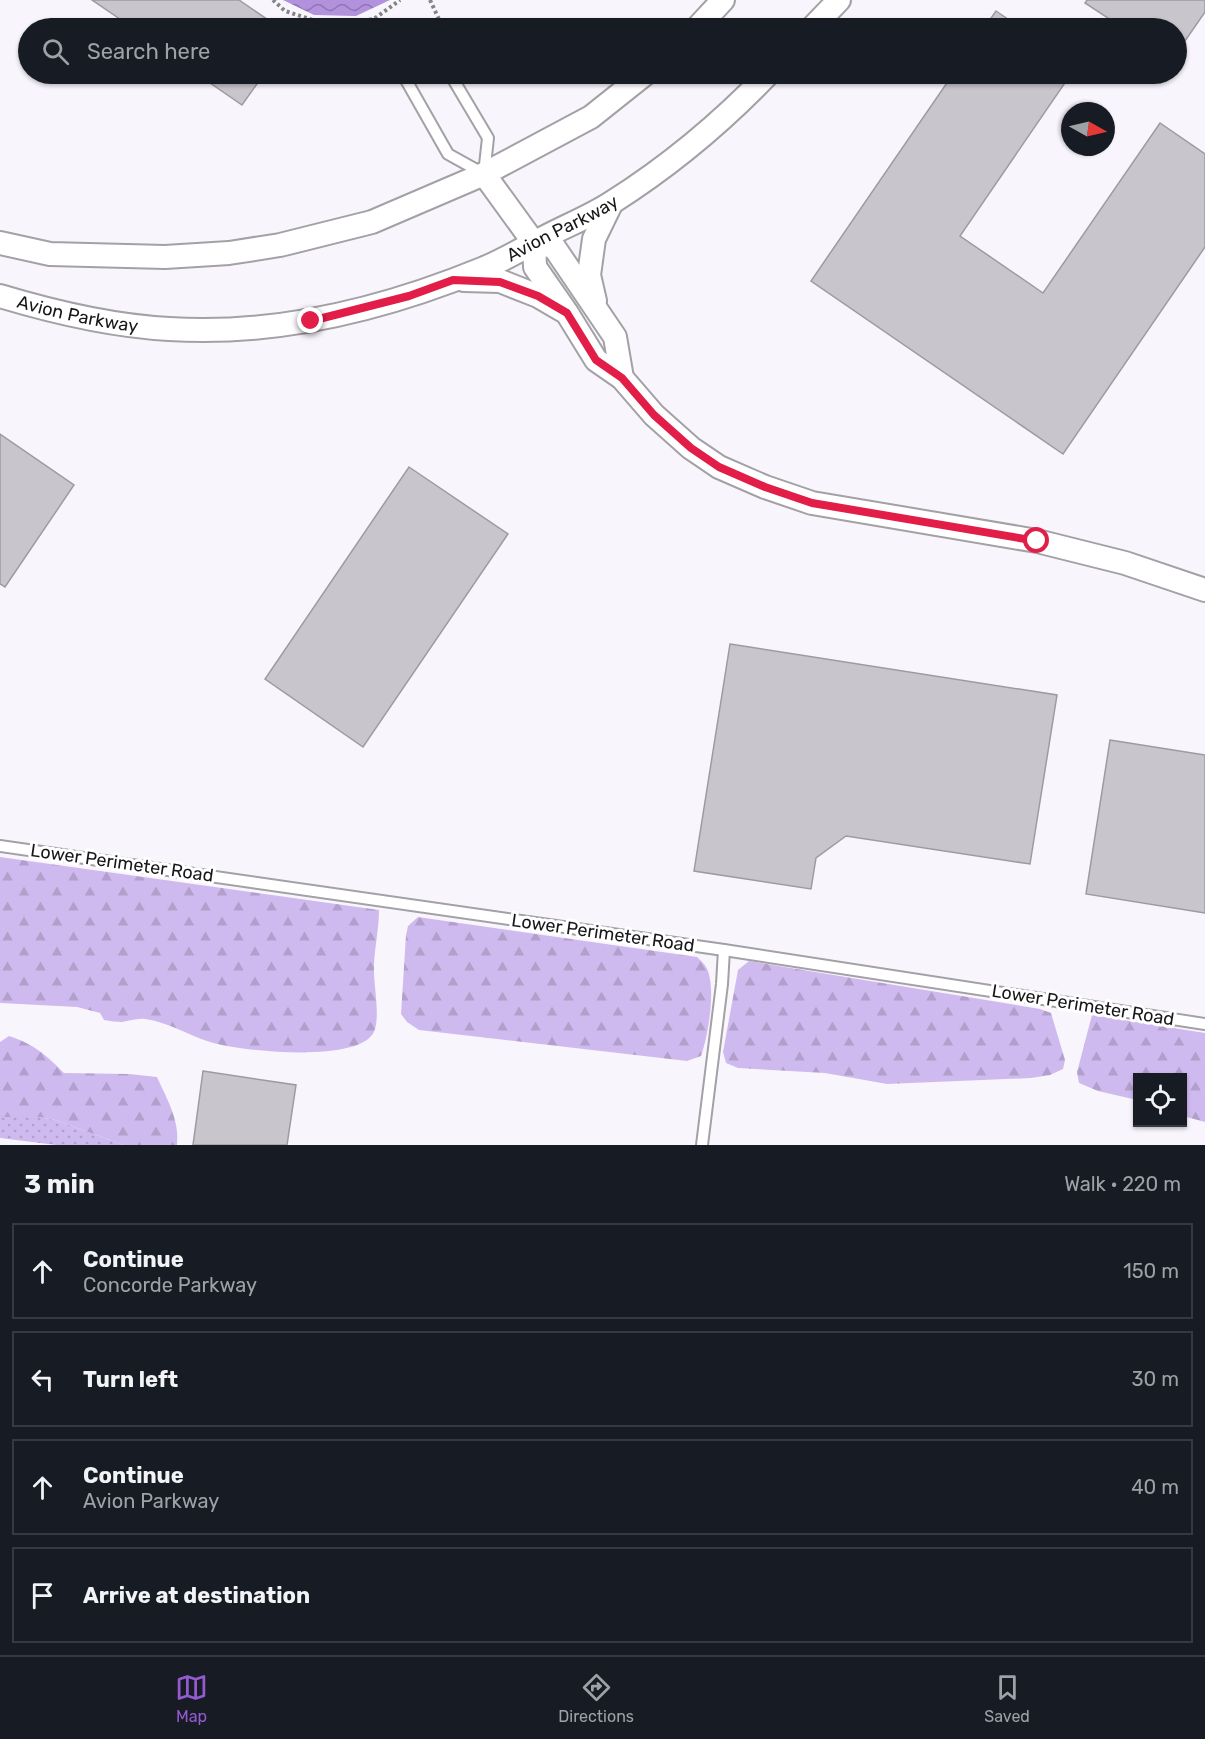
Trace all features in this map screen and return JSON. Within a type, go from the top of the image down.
[{"type":"street","points":[[706,18],[723,0]]},
{"type":"street","points":[[822,18],[839,0]]},
{"type":"street","points":[[0,243],[50,254],[165,257],[229,253],[280,245],[372,222],[484,174],[591,117],[632,84]]},
{"type":"street","name":"Avion Parkway","points":[[0,296],[35,307],[83,317],[169,329],[244,328],[311,321],[409,296],[484,268],[611,204],[679,154],[758,84]]},
{"type":"street","points":[[484,174],[534,243],[535,267],[596,360],[622,378],[654,415],[691,448],[719,467],[765,487],[812,503],[1037,541],[1125,563],[1205,590]]},
{"type":"street","points":[[598,312],[589,275],[594,239],[611,204]]},
{"type":"street","points":[[534,243],[554,247],[615,337],[622,378]]},
{"type":"street","points":[[453,280],[500,282],[538,296],[567,313]]},
{"type":"lane","points":[[408,84],[448,154],[484,174],[488,138],[456,84]]},
{"type":"lane","name":"Lower Perimeter Road","points":[[0,846],[724,950],[1205,1024]]},
{"type":"lane","points":[[702,1145],[722,984],[724,950]]},
{"type":"path","points":[[273,0],[285,11],[307,18]]},
{"type":"path","points":[[375,18],[400,0]]},
{"type":"path","points":[[430,0],[438,18]]},
{"type":"green space","points":[[0,857],[379,910],[374,964],[377,1014],[375,1029],[366,1040],[349,1047],[326,1051],[272,1051],[224,1046],[145,1019],[122,1022],[104,1020],[100,1013],[77,1007],[0,1003]]},
{"type":"green space","points":[[418,917],[697,957],[706,967],[711,986],[709,1024],[701,1056],[687,1061],[419,1030],[407,1022],[401,1014],[406,935],[408,926]]},
{"type":"green space","points":[[749,961],[1040,1009],[1051,1013],[1065,1060],[1063,1069],[1050,1075],[1031,1078],[887,1084],[825,1073],[738,1068],[726,1063],[723,1052],[738,970]]},
{"type":"green space","points":[[1092,1015],[1205,1033],[1205,1122],[1187,1117],[1187,1073],[1133,1073],[1133,1099],[1098,1091],[1079,1083],[1077,1072]]},
{"type":"green space","points":[[9,1036],[39,1051],[64,1073],[157,1077],[175,1119],[177,1145],[124,1145],[55,1120],[39,1117],[0,1117],[0,1042]]},
{"type":"green space","points":[[0,1117],[39,1117],[55,1120],[124,1145],[56,1145],[0,1138]]},
{"type":"water","points":[[283,0],[390,0],[356,16],[314,15]]},
{"type":"building","points":[[92,0],[239,0],[265,18],[118,18]]},
{"type":"building","points":[[1087,0],[1205,0],[1205,12],[1187,38],[1187,18],[1108,18],[1085,3]]},
{"type":"building","points":[[996,11],[1006,18],[991,18]]},
{"type":"building","points":[[212,84],[257,84],[242,105]]},
{"type":"building","points":[[946,84],[1064,84],[960,236],[1043,293],[1160,123],[1205,154],[1205,247],[1063,454],[811,281]]},
{"type":"building","points":[[0,434],[74,485],[5,587],[0,584]]},
{"type":"building","points":[[409,467],[508,534],[363,747],[265,679]]},
{"type":"building","points":[[730,644],[1057,695],[1030,864],[846,836],[816,858],[811,889],[694,871]]},
{"type":"building","points":[[1110,740],[1205,755],[1205,913],[1086,894]]},
{"type":"building","points":[[203,1071],[296,1085],[287,1145],[193,1145]]},
{"type":"route","points":[[311,321],[409,296],[453,280],[500,282],[538,296],[567,313],[596,360],[622,378],[654,415],[691,448],[719,467],[765,487],[812,503],[1037,541]]}]
